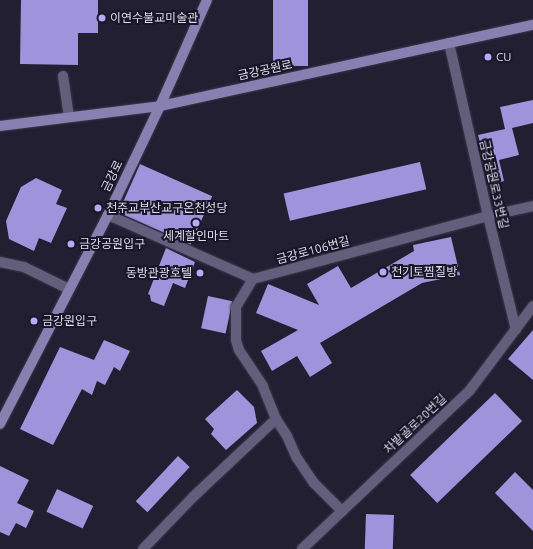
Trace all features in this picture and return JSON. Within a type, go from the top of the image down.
[{"type":"street","name":"금강로","points":[[0,424],[108,215],[160,106],[207,0]]},
{"type":"street","name":"금강공원로","points":[[0,126],[160,106],[533,25]]},
{"type":"street","name":"금강공원로33번길","points":[[449,43],[488,216],[516,330]]},
{"type":"street","points":[[63,76],[69,117]]},
{"type":"street","name":"금강로106번길","points":[[253,279],[488,216],[533,206]]},
{"type":"street","points":[[108,215],[253,279],[236,307],[236,340],[239,350],[263,386],[276,419],[287,436],[297,458],[314,483],[342,511]]},
{"type":"street","points":[[0,262],[24,267],[69,289]]},
{"type":"street","name":"차밭골로20번길","points":[[302,549],[470,390],[533,306]]},
{"type":"street","points":[[142,549],[193,497],[276,419]]},
{"type":"building","points":[[21,0],[98,0],[98,33],[78,33],[78,65],[20,64]]},
{"type":"building","points":[[273,0],[308,0],[308,66],[273,66]]},
{"type":"building","points":[[533,100],[533,123],[512,128],[519,155],[499,160],[504,181],[491,185],[478,135],[505,129],[500,107]]},
{"type":"building","points":[[420,162],[426,189],[290,221],[284,193]]},
{"type":"building","points":[[140,164],[212,196],[191,245],[118,212]]},
{"type":"building","points":[[36,178],[62,190],[56,204],[67,208],[51,243],[39,238],[34,251],[9,239],[6,221],[21,187]]},
{"type":"building","points":[[451,237],[460,275],[422,283],[320,343],[332,363],[310,377],[297,356],[272,371],[261,351],[298,330],[256,313],[268,284],[319,305],[307,284],[338,266],[351,288],[414,251],[413,245]]},
{"type":"building","points":[[166,248],[195,262],[185,288],[173,283],[164,306],[151,301],[150,295],[148,294]]},
{"type":"building","points":[[208,296],[232,301],[226,333],[201,328]]},
{"type":"building","points":[[533,330],[533,380],[508,359]]},
{"type":"building","points":[[104,340],[130,351],[120,371],[114,367],[105,385],[97,381],[92,395],[82,389],[53,445],[20,429],[60,347],[94,360]]},
{"type":"building","points":[[237,390],[254,407],[257,423],[226,450],[211,434],[214,429],[205,419]]},
{"type":"building","points":[[495,393],[522,421],[437,503],[410,475]]},
{"type":"building","points":[[178,456],[190,467],[147,512],[136,501]]},
{"type":"building","points":[[0,466],[29,480],[17,503],[34,511],[26,528],[16,523],[9,536],[0,532]]},
{"type":"building","points":[[515,472],[533,490],[533,531],[495,493]]},
{"type":"building","points":[[57,489],[93,506],[83,529],[46,512]]},
{"type":"building","points":[[366,514],[394,515],[393,549],[365,549]]},
{"type":"place","name":"이연수불교미술관","points":[[102,18]]},
{"type":"place","name":"CU","points":[[488,57]]},
{"type":"place","name":"천주교부산교구온천성당","points":[[98,208]]},
{"type":"place","name":"세계할인마트","points":[[196,223]]},
{"type":"place","name":"금강공원입구","points":[[71,244]]},
{"type":"place","name":"천기토찜질방","points":[[383,272]]},
{"type":"place","name":"동방관광호텔","points":[[200,273]]},
{"type":"place","name":"금강원입구","points":[[34,321]]}]
